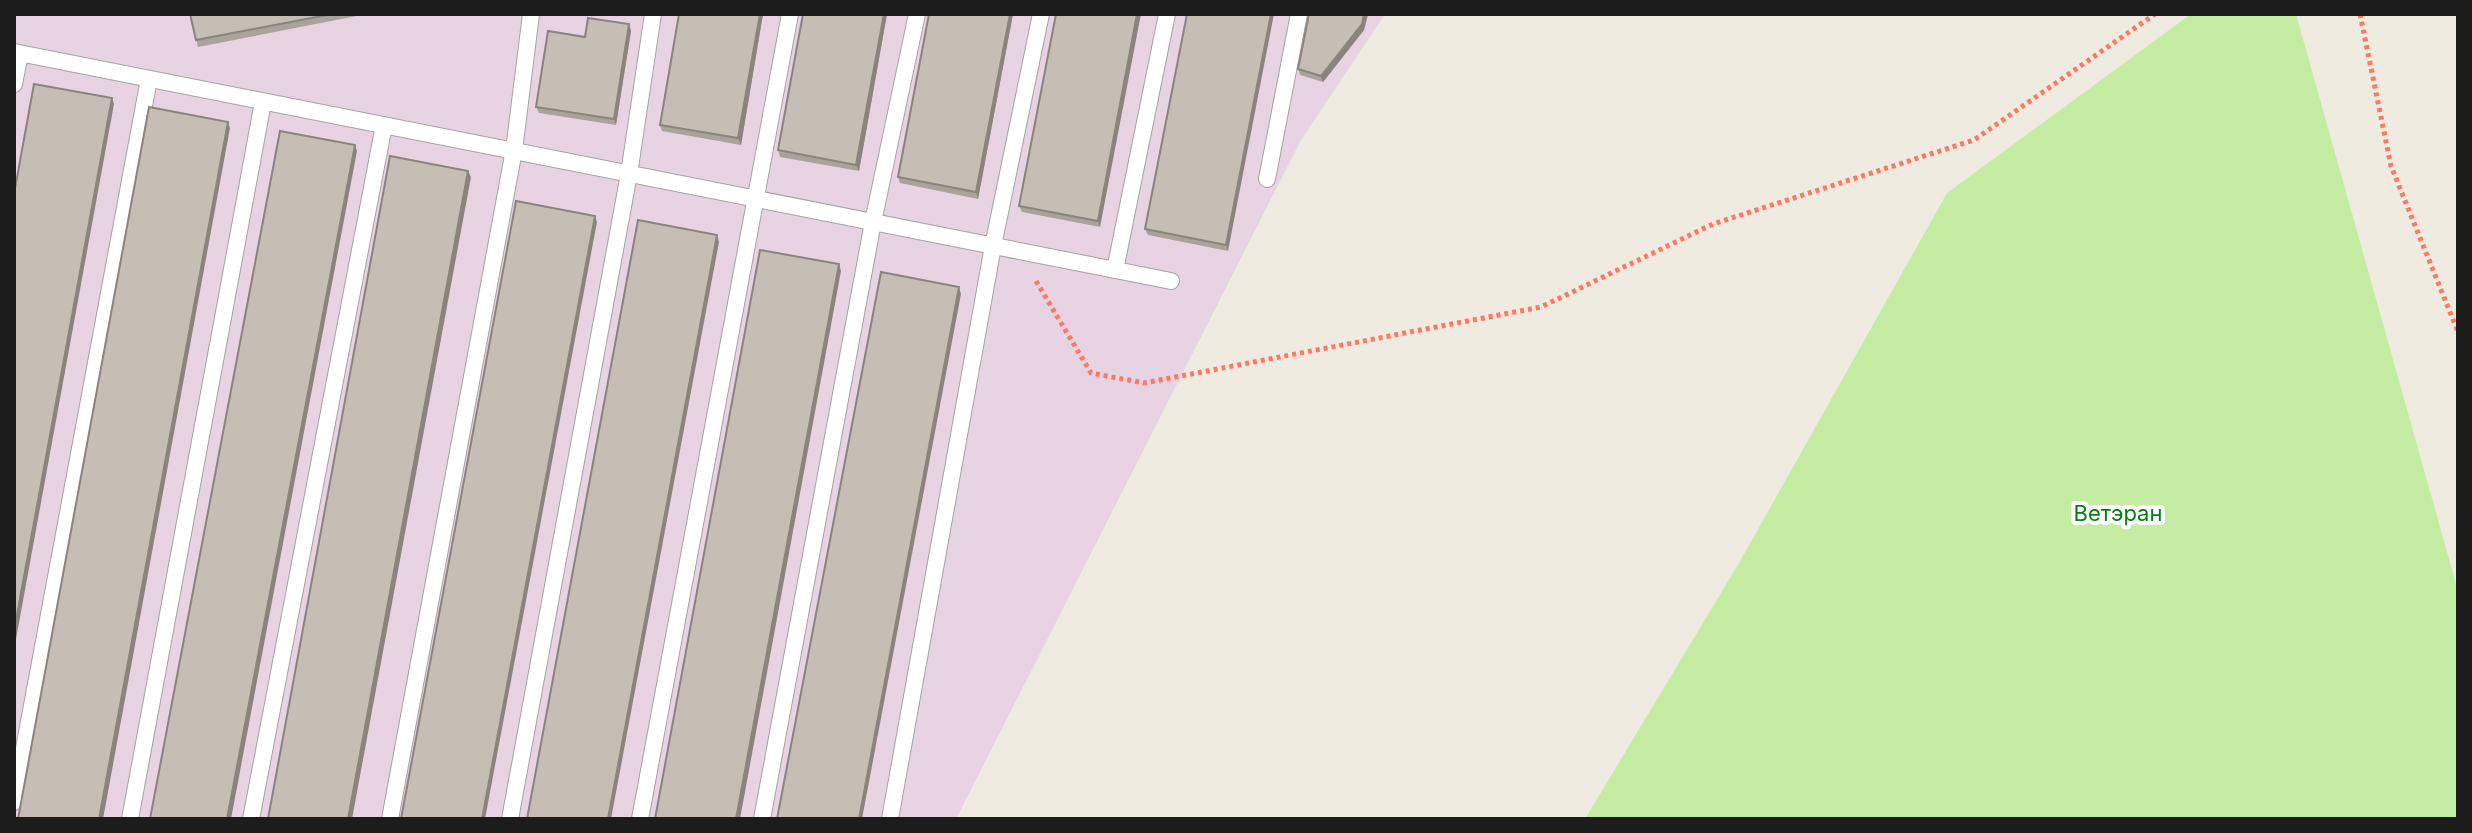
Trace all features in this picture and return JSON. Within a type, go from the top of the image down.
[{"type":"lane","points":[[390,819],[514,150],[531,14]]},
{"type":"lane","points":[[510,819],[629,174],[653,14]]},
{"type":"lane","points":[[640,819],[790,14]]},
{"type":"lane","points":[[762,819],[873,222],[917,14]]},
{"type":"lane","points":[[890,819],[993,246],[1041,14]]},
{"type":"lane","points":[[1115,270],[1167,14]]},
{"type":"lane","points":[[1267,179],[1299,14]]},
{"type":"lane","points":[[14,84],[17,53],[1171,281]]},
{"type":"lane","points":[[14,802],[149,79]]},
{"type":"lane","points":[[130,819],[263,102]]},
{"type":"lane","points":[[251,819],[384,125]]},
{"type":"path","points":[[1024,252],[1041,291],[1091,373],[1144,383],[1541,307],[1713,224],[1974,140],[2155,14]]},
{"type":"path","points":[[2360,14],[2391,166],[2458,332]]},
{"type":"shaded area","points":[[14,14],[1385,14],[1301,140],[956,819],[14,819]]},
{"type":"green space","name":"Ветэран","points":[[2191,14],[2296,14],[2458,591],[2458,819],[1585,819],[1739,563],[1947,193]]},
{"type":"building","points":[[190,14],[332,14],[196,40]]},
{"type":"building","points":[[679,14],[760,14],[738,138],[660,125]]},
{"type":"building","points":[[803,14],[884,14],[856,165],[778,150]]},
{"type":"building","points":[[929,14],[1010,14],[976,192],[898,177]]},
{"type":"building","points":[[1056,14],[1137,14],[1098,221],[1019,206]]},
{"type":"building","points":[[1187,14],[1271,14],[1226,245],[1145,229]]},
{"type":"building","points":[[1309,14],[1364,14],[1362,24],[1321,76],[1298,69]]},
{"type":"building","points":[[588,18],[629,24],[614,119],[536,107],[548,31],[585,37]]},
{"type":"building","points":[[34,84],[112,98],[14,631],[14,194]]},
{"type":"building","points":[[149,107],[228,122],[99,819],[18,819]]},
{"type":"building","points":[[280,131],[355,145],[227,819],[150,819]]},
{"type":"building","points":[[390,156],[468,171],[348,819],[268,819]]},
{"type":"building","points":[[516,201],[595,216],[482,819],[401,819]]},
{"type":"building","points":[[638,220],[717,235],[608,819],[527,819]]},
{"type":"building","points":[[760,250],[839,264],[736,819],[655,819]]},
{"type":"building","points":[[881,272],[959,287],[859,819],[777,819]]}]
